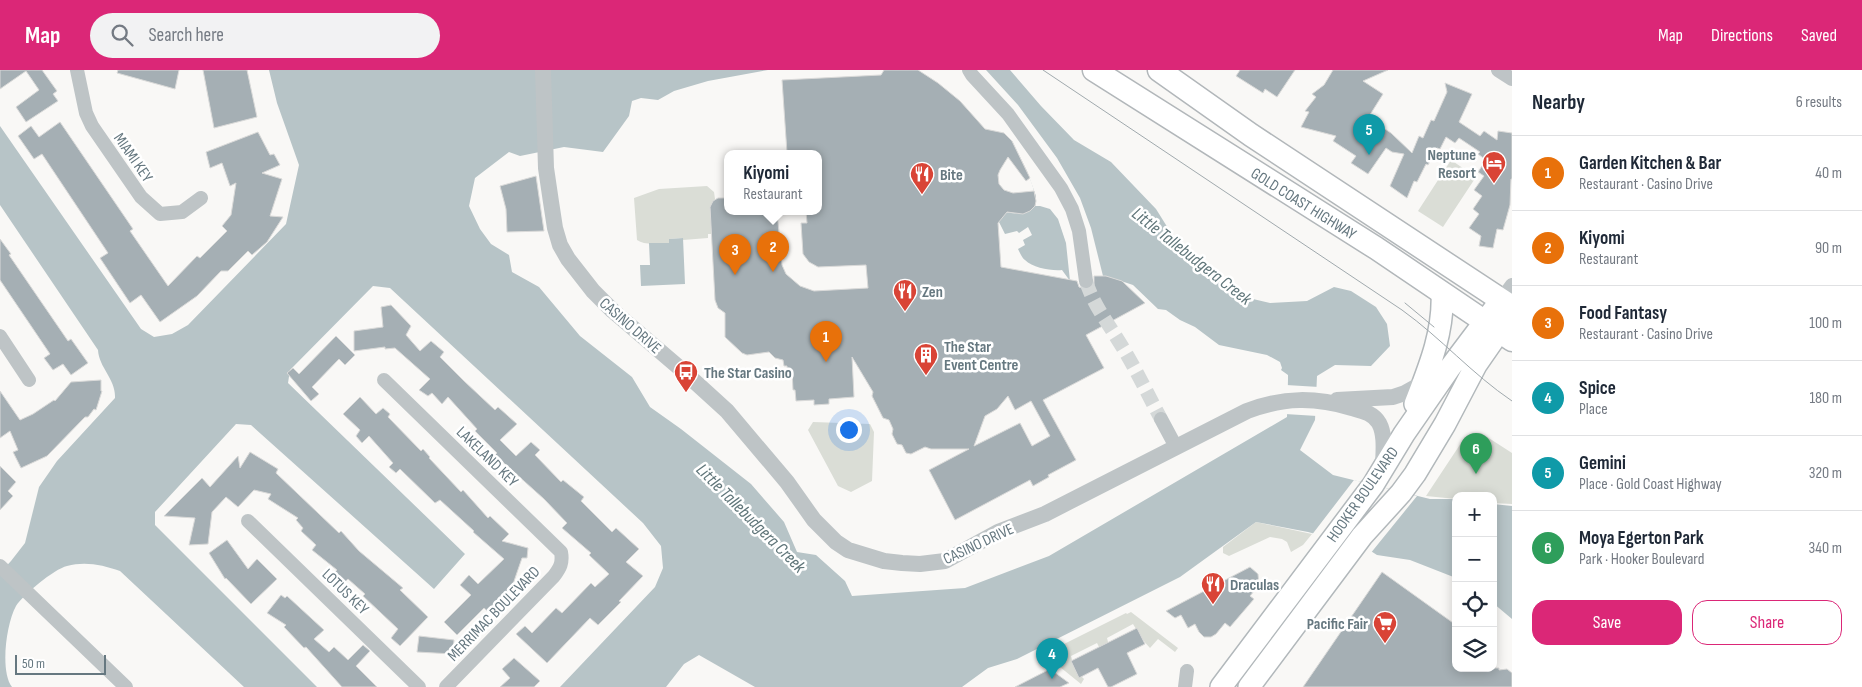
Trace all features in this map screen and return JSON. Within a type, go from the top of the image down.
[{"type":"highway","name":"GOLD COAST HIGHWAY","points":[[1094,70],[1376,248],[1498,331]]},
{"type":"highway","name":"GOLD COAST HIGHWAY","points":[[1158,70],[1251,135],[1509,301]]},
{"type":"main road","points":[[1404,434],[1423,383],[1439,331],[1442,315],[1442,293]]},
{"type":"main road","name":"HOOKER BOULEVARD","points":[[1248,687],[1347,556],[1401,493],[1432,447],[1498,331],[1509,301]]},
{"type":"main road","name":"HOOKER BOULEVARD","points":[[1221,687],[1378,477],[1404,434],[1498,331]]},
{"type":"street","name":"MIAMI KEY","points":[[77,70],[86,113],[92,126],[141,197],[160,214],[182,212],[201,198]]},
{"type":"street","name":"CASINO DRIVE","points":[[543,70],[546,168],[555,228],[560,245],[577,273],[614,311],[728,411],[787,482],[820,527],[848,550],[884,561],[927,564],[945,561],[998,532],[1045,514],[1247,411],[1271,402],[1328,401],[1369,413],[1380,426],[1383,436],[1378,477]]},
{"type":"street","points":[[969,70],[1008,114],[1061,188],[1072,209],[1079,232],[1086,282]]},
{"type":"street","points":[[1498,70],[1512,80]]},
{"type":"street","points":[[0,336],[29,380]]},
{"type":"street","name":"LAKELAND KEY","points":[[384,380],[556,546],[561,552],[562,561]]},
{"type":"street","points":[[1328,401],[1393,397],[1423,383]]},
{"type":"street","points":[[1161,419],[1176,447]]},
{"type":"street","name":"LOTUS KEY","points":[[248,521],[419,687]]},
{"type":"street","name":"MERRIMAC BOULEVARD","points":[[446,687],[554,576],[562,561]]},
{"type":"street","points":[[0,566],[126,687]]},
{"type":"street","points":[[1185,687],[1187,671]]},
{"type":"shaded area","points":[[1451,160],[1476,177],[1443,227],[1418,211]]},
{"type":"shaded area","points":[[707,186],[714,192],[715,199],[710,207],[712,234],[708,234],[708,238],[669,239],[669,243],[657,244],[648,244],[637,240],[634,198],[659,189]]},
{"type":"shaded area","points":[[813,422],[870,424],[874,432],[872,481],[851,492],[838,486],[808,430]]},
{"type":"shaded area","points":[[1481,433],[1512,453],[1512,504],[1497,503],[1497,492],[1452,492],[1452,499],[1426,496],[1465,437]]},
{"type":"shaded area","points":[[1256,522],[1312,534],[1303,545],[1291,552],[1287,542],[1270,537],[1229,556],[1223,553],[1223,547]]},
{"type":"shaded area","points":[[1131,612],[1178,648],[1175,652],[1158,639],[1150,648],[1133,624],[1107,638],[1115,658],[1099,647],[1097,643],[1071,656],[1071,661],[1079,677],[1084,679],[1081,684],[1044,654],[1126,613]]},
{"type":"water","name":"Little Tallebudgera Creek","points":[[269,70],[768,70],[708,81],[674,91],[658,100],[641,98],[632,101],[629,116],[603,152],[564,147],[520,156],[509,152],[475,178],[469,206],[480,229],[491,244],[509,255],[512,272],[539,287],[580,336],[632,377],[650,407],[751,484],[784,522],[797,552],[816,555],[845,581],[852,596],[965,588],[1049,556],[1287,417],[1288,375],[1281,370],[1280,362],[1267,355],[1219,345],[1195,327],[1180,320],[1166,310],[1158,309],[1133,285],[1106,276],[1091,276],[1070,281],[1062,270],[1037,267],[1028,263],[1023,258],[1018,249],[1025,245],[1023,240],[1032,235],[1028,227],[1019,233],[1017,231],[1005,234],[998,220],[1004,212],[1027,212],[1033,208],[1035,193],[1032,184],[1017,149],[1010,138],[998,128],[990,113],[978,100],[947,70],[1010,70],[1074,140],[1111,162],[1156,209],[1181,249],[1205,273],[1253,299],[1270,303],[1307,301],[1334,287],[1351,291],[1376,307],[1387,324],[1390,346],[1371,366],[1335,365],[1317,376],[1315,420],[1300,450],[1333,475],[1430,499],[1452,499],[1452,576],[1410,560],[1377,555],[1366,548],[1308,532],[1256,522],[1180,577],[1017,659],[988,668],[962,687],[755,687],[699,655],[684,664],[666,687],[560,687],[655,587],[663,568],[661,546],[643,523],[390,288],[373,286],[290,370],[288,383],[465,554],[434,589],[251,425],[236,424],[155,512],[155,525],[317,687],[244,687],[120,571],[101,565],[87,564],[61,568],[32,589],[16,606],[9,624],[5,660],[8,680],[12,687],[0,687],[0,573],[25,543],[39,487],[57,461],[115,398],[115,391],[101,362],[98,350],[0,205],[0,126],[141,329],[154,337],[172,334],[188,325],[286,224],[299,165],[277,103]]},
{"type":"water","points":[[683,238],[685,284],[641,286],[640,265],[650,265],[649,243],[669,243],[669,239]]},
{"type":"water","points":[[1497,504],[1512,506],[1512,619],[1497,606]]},
{"type":"pier","points":[[944,70],[986,70],[1018,105],[1057,158],[1080,198],[1091,228],[1103,276],[1091,276],[1090,282],[1070,281],[1066,243],[1058,219],[1050,209],[1035,206],[1036,196],[1027,171],[1012,141],[1004,133],[998,131],[977,102]]},
{"type":"pier","points":[[1286,385],[1319,387],[1317,416],[1285,414]]},
{"type":"pier","points":[[1354,480],[1417,496],[1370,554],[1311,536]]},
{"type":"building","points":[[0,70],[42,70],[57,91],[53,94],[58,101],[26,122],[16,107],[39,90],[26,71],[0,89]]},
{"type":"building","points":[[118,70],[179,70],[175,89],[117,73]]},
{"type":"building","points":[[203,70],[247,70],[257,117],[214,128]]},
{"type":"building","points":[[884,70],[918,70],[960,101],[985,129],[1004,133],[1012,141],[1030,178],[1026,181],[1008,157],[998,175],[999,184],[1004,190],[1013,193],[1034,191],[1036,201],[1035,206],[1030,211],[1023,214],[1007,212],[998,223],[1001,267],[1077,281],[1079,287],[1087,290],[1094,285],[1094,276],[1106,276],[1122,281],[1145,303],[1086,335],[1104,368],[1043,400],[1076,460],[1048,475],[1049,477],[1033,486],[1030,480],[955,520],[929,470],[969,449],[931,449],[925,447],[911,454],[906,453],[902,445],[897,444],[892,434],[893,429],[889,420],[883,418],[872,396],[873,392],[852,357],[854,397],[829,399],[829,404],[814,405],[814,400],[796,401],[795,390],[793,390],[792,370],[787,370],[783,360],[775,358],[769,352],[747,355],[742,353],[725,337],[725,313],[718,308],[715,300],[710,207],[713,201],[718,198],[724,198],[724,215],[777,215],[782,265],[786,274],[800,286],[814,291],[868,288],[866,265],[818,267],[809,262],[803,254],[801,223],[807,223],[806,215],[822,215],[822,150],[787,150],[782,80],[881,75]],"holes":[[[1008,396],[1015,410],[1031,401],[1050,436],[1032,446],[1020,423],[974,446],[985,416],[997,409]]]},
{"type":"building","points":[[1240,70],[1295,70],[1277,97],[1265,89],[1263,93],[1236,76]]},
{"type":"building","points":[[1333,70],[1388,70],[1363,81],[1383,94],[1368,118],[1391,133],[1412,153],[1419,136],[1423,138],[1431,120],[1434,121],[1447,92],[1445,83],[1472,94],[1459,122],[1480,136],[1484,131],[1497,140],[1498,131],[1512,133],[1510,205],[1503,230],[1497,229],[1493,248],[1479,246],[1481,236],[1469,228],[1479,214],[1473,209],[1482,196],[1474,190],[1484,176],[1478,172],[1486,160],[1478,154],[1480,152],[1459,138],[1455,143],[1446,137],[1440,149],[1437,148],[1428,165],[1426,164],[1417,182],[1414,181],[1407,198],[1390,186],[1404,154],[1392,152],[1386,148],[1368,174],[1351,163],[1356,156],[1333,141],[1336,136],[1301,127],[1309,112],[1305,111],[1316,97],[1312,94],[1324,85]]},
{"type":"building","points":[[60,122],[133,229],[130,231],[168,286],[197,256],[200,258],[227,231],[222,226],[231,215],[236,183],[230,186],[222,163],[210,168],[206,152],[258,132],[270,155],[274,154],[280,165],[262,173],[282,179],[270,216],[283,217],[267,242],[252,255],[248,251],[228,271],[221,271],[197,296],[160,322],[141,295],[130,303],[100,258],[108,253],[42,154],[34,159],[18,136],[31,126],[39,137]]},
{"type":"building","points":[[536,176],[544,231],[507,232],[506,209],[500,186]]},
{"type":"building","points":[[0,239],[68,341],[71,339],[88,363],[71,375],[63,364],[53,370],[44,358],[50,354],[0,280]]},
{"type":"building","points":[[391,305],[411,326],[406,335],[420,351],[431,341],[444,352],[440,357],[464,381],[495,410],[498,407],[517,424],[500,440],[516,456],[531,442],[540,450],[535,455],[561,482],[563,480],[584,497],[581,501],[612,532],[616,528],[639,549],[626,562],[643,576],[598,625],[590,618],[547,663],[516,634],[525,626],[532,633],[556,608],[562,613],[591,583],[595,587],[609,574],[589,555],[591,553],[562,528],[567,523],[544,499],[495,455],[497,453],[475,431],[477,429],[448,397],[442,404],[432,393],[428,396],[419,390],[430,379],[395,348],[385,349],[385,347],[354,351],[354,331],[383,327],[381,307]]},
{"type":"building","points":[[336,336],[355,355],[345,365],[339,359],[312,387],[319,394],[311,401],[287,373],[293,368],[299,374]]},
{"type":"building","points":[[101,380],[102,391],[96,410],[94,409],[88,417],[85,417],[47,456],[21,468],[13,452],[18,450],[10,431],[0,438],[0,391],[20,420],[55,401],[71,382]]},
{"type":"building","points":[[360,397],[376,414],[383,408],[390,414],[388,417],[421,451],[423,449],[461,492],[463,490],[488,518],[490,516],[509,534],[502,541],[528,548],[527,558],[522,558],[512,587],[499,601],[505,606],[494,617],[484,608],[457,635],[444,622],[471,595],[460,585],[469,575],[478,584],[504,559],[440,500],[435,503],[400,469],[396,473],[389,467],[393,463],[369,436],[362,443],[356,436],[360,430],[343,414]]},
{"type":"building","points":[[250,452],[278,469],[276,473],[339,533],[341,531],[359,551],[403,588],[400,590],[428,617],[400,646],[391,638],[398,629],[363,596],[365,594],[348,579],[338,588],[328,578],[337,570],[312,550],[316,545],[301,531],[303,528],[296,520],[298,518],[268,499],[271,494],[254,490],[238,507],[226,497],[212,512],[208,544],[189,545],[195,518],[164,516],[202,478],[210,487],[238,456],[240,468]]},
{"type":"building","points":[[0,466],[16,482],[8,491],[13,496],[0,510]]},
{"type":"building","points":[[227,540],[248,569],[257,559],[277,579],[251,604],[225,579],[209,553]]},
{"type":"building","name":"Draculas","points":[[1250,567],[1258,574],[1259,585],[1250,596],[1254,599],[1230,627],[1225,623],[1211,637],[1204,637],[1195,624],[1188,628],[1181,615],[1175,618],[1166,611]]},
{"type":"building","name":"Pacific Fair","points":[[1382,572],[1452,622],[1452,672],[1497,672],[1497,668],[1499,668],[1499,670],[1507,669],[1512,673],[1512,687],[1303,687]]},
{"type":"building","points":[[281,595],[285,598],[287,596],[324,630],[314,639],[329,652],[334,647],[348,660],[363,645],[370,651],[356,666],[377,687],[342,687],[306,647],[304,648],[284,627],[286,625],[267,613]]},
{"type":"building","points":[[1137,628],[1145,644],[1127,653],[1137,674],[1111,687],[1108,687],[1098,668],[1079,678],[1071,661]]},
{"type":"building","points":[[419,636],[454,640],[453,654],[417,652]]},
{"type":"building","points":[[514,658],[540,681],[534,687],[500,687],[510,678],[502,669]]},
{"type":"building","points":[[1050,669],[1069,683],[1060,687],[1015,687]]},
{"type":"tunnel","points":[[1086,281],[1096,305],[1130,359],[1161,419]]},
{"type":"tram line","points":[[1043,70],[1402,310],[1483,379],[1512,401]]},
{"type":"tram line","points":[[1405,303],[1434,327]]},
{"type":"place","name":"Gemini","points":[[1369,155]]},
{"type":"place","name":"Neptune Resort","points":[[1494,184]]},
{"type":"place","name":"Bite","points":[[922,195]]},
{"type":"place","name":"Kiyomi","points":[[773,272]]},
{"type":"place","name":"Food Fantasy","points":[[735,275]]},
{"type":"place","name":"Zen","points":[[905,312]]},
{"type":"place","name":"Garden Kitchen & Bar","points":[[826,362]]},
{"type":"place","name":"The Star Event Centre","points":[[926,376]]},
{"type":"place","name":"The Star Casino","points":[[686,393]]},
{"type":"place","name":"Moya Egerton Park","points":[[1476,474]]},
{"type":"place","name":"Draculas","points":[[1213,605]]},
{"type":"place","name":"Pacific Fair","points":[[1385,644]]},
{"type":"place","name":"Spice","points":[[1052,679]]}]
